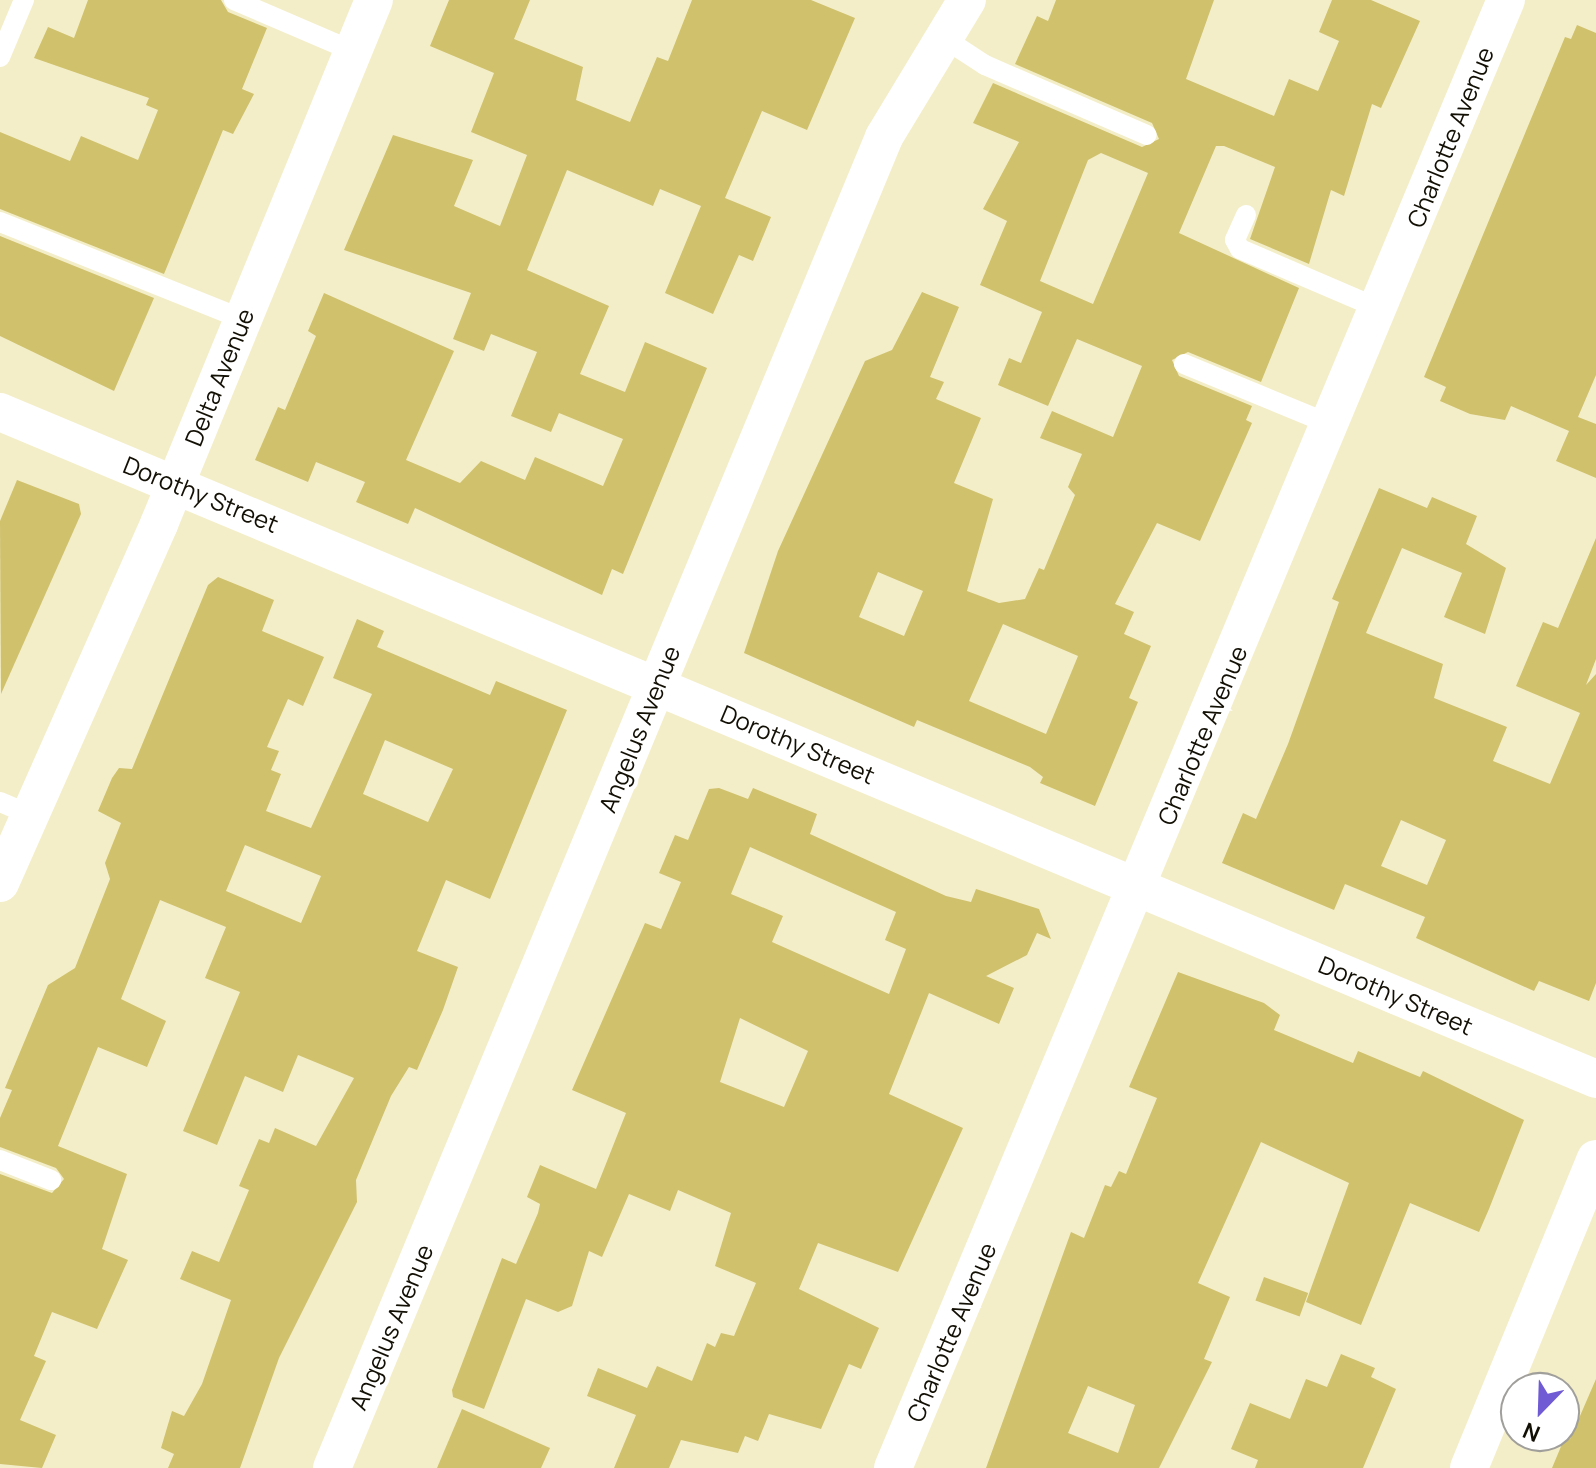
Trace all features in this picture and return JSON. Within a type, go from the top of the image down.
[{"type":"street","name":"Delta Avenue","points":[[0,883],[14,808],[175,483],[374,0]]},
{"type":"street","name":"Angelus Avenue","points":[[332,1468],[884,137],[967,0]]},
{"type":"street","name":"Charlotte Avenue","points":[[893,1468],[1332,425],[1506,0]]},
{"type":"street","name":"Dorothy Street","points":[[0,412],[658,684],[1596,1079]]},
{"type":"street","points":[[1469,1468],[1596,1159]]},
{"type":"lane","points":[[0,57],[24,0]]},
{"type":"lane","points":[[234,0],[353,51]]},
{"type":"lane","points":[[942,37],[985,65],[1147,135]]},
{"type":"lane","points":[[1246,215],[1235,240],[1240,249],[1380,309]]},
{"type":"lane","points":[[0,222],[242,319]]},
{"type":"lane","points":[[1184,364],[1332,425]]},
{"type":"lane","points":[[0,1160],[51,1180]]},
{"type":"building","points":[[88,0],[221,0],[228,12],[267,28],[242,89],[254,94],[233,134],[223,130],[164,274],[0,209],[0,132],[70,161],[81,136],[138,160],[158,110],[146,105],[149,98],[34,58],[48,27],[74,38]]},
{"type":"building","points":[[449,0],[530,0],[514,39],[583,67],[576,100],[630,122],[657,57],[668,61],[692,0],[811,0],[855,18],[807,130],[762,111],[725,198],[771,217],[753,261],[739,255],[713,314],[665,293],[701,206],[660,189],[653,206],[567,170],[527,270],[609,306],[580,374],[625,392],[645,342],[707,368],[623,574],[612,569],[602,595],[415,508],[408,524],[356,502],[365,482],[316,462],[308,482],[255,460],[278,407],[285,410],[316,336],[308,331],[324,293],[454,351],[406,460],[460,483],[481,461],[525,480],[535,457],[603,486],[623,439],[559,413],[551,432],[511,416],[537,352],[491,334],[484,351],[453,339],[471,293],[344,250],[393,135],[473,160],[454,206],[500,226],[527,155],[471,132],[494,73],[430,46]]},
{"type":"building","points":[[1056,0],[1214,0],[1186,79],[1274,116],[1289,79],[1318,91],[1339,41],[1319,32],[1332,0],[1371,0],[1420,21],[1381,108],[1372,104],[1344,196],[1331,190],[1309,264],[1250,239],[1275,167],[1224,146],[1216,146],[1179,233],[1299,288],[1261,382],[1188,352],[1172,360],[1179,376],[1252,406],[1246,420],[1252,423],[1200,541],[1157,523],[1115,604],[1134,612],[1124,634],[1151,646],[1129,698],[1138,702],[1095,806],[1040,783],[1043,777],[1030,767],[917,720],[914,727],[744,653],[778,551],[865,361],[892,350],[922,292],[959,307],[930,377],[944,382],[936,399],[981,418],[954,483],[993,499],[967,591],[999,603],[1025,599],[1039,568],[1044,570],[1075,495],[1068,487],[1082,454],[1040,438],[1052,411],[1113,437],[1142,366],[1077,339],[1048,406],[998,385],[1009,358],[1021,363],[1042,312],[980,285],[1007,221],[983,209],[1019,142],[973,123],[993,83],[1142,147],[1159,139],[1152,123],[1015,64],[1037,16],[1048,21]],"holes":[[[1101,153],[1148,173],[1093,304],[1040,281],[1088,160]],[[878,572],[923,591],[904,636],[859,617]],[[1003,624],[1078,656],[1046,734],[969,701]]]},
{"type":"building","points":[[1577,25],[1596,33],[1596,375],[1578,417],[1596,424],[1596,478],[1556,461],[1569,431],[1511,406],[1505,420],[1470,414],[1440,401],[1446,387],[1424,377],[1565,37],[1571,39]]},
{"type":"building","points":[[0,236],[154,298],[114,391],[0,336]]},
{"type":"building","points":[[17,480],[79,504],[81,514],[1,694],[0,521]]},
{"type":"building","points":[[1379,488],[1427,508],[1432,497],[1477,516],[1466,544],[1506,568],[1485,634],[1444,617],[1462,573],[1402,548],[1366,633],[1443,664],[1434,698],[1507,727],[1493,761],[1550,784],[1580,713],[1516,686],[1543,622],[1558,628],[1596,538],[1596,659],[1586,685],[1596,674],[1596,983],[1589,1001],[1539,981],[1534,991],[1416,938],[1425,917],[1345,884],[1334,910],[1222,863],[1243,813],[1256,819],[1288,744],[1339,602],[1332,599]],"holes":[[[1401,820],[1446,840],[1427,885],[1381,866]]]},
{"type":"building","points":[[218,577],[274,600],[262,631],[324,657],[303,706],[288,699],[267,747],[279,751],[271,770],[281,774],[266,811],[311,828],[372,694],[333,678],[357,619],[384,631],[377,647],[490,695],[496,681],[567,710],[490,899],[446,880],[417,951],[458,967],[443,1010],[417,1070],[409,1067],[391,1096],[356,1180],[357,1202],[279,1358],[240,1468],[168,1468],[174,1454],[161,1448],[172,1411],[184,1416],[202,1384],[231,1300],[180,1279],[192,1251],[219,1262],[249,1190],[239,1186],[259,1139],[269,1143],[275,1128],[316,1146],[354,1078],[298,1055],[283,1092],[245,1076],[217,1145],[183,1131],[240,992],[205,978],[226,927],[160,900],[121,999],[166,1021],[147,1067],[98,1047],[58,1146],[127,1174],[102,1249],[128,1260],[97,1329],[52,1312],[34,1356],[46,1361],[20,1420],[56,1435],[42,1468],[0,1464],[0,1174],[52,1193],[64,1179],[56,1168],[0,1147],[0,1118],[12,1090],[5,1088],[48,985],[75,968],[110,879],[105,863],[121,823],[98,811],[119,768],[132,769],[208,585]],"holes":[[[385,740],[453,769],[428,822],[363,794]],[[245,845],[321,876],[301,923],[226,891]]]},
{"type":"building","points":[[719,788],[748,799],[753,788],[817,814],[810,834],[946,896],[971,902],[976,889],[1039,909],[1051,939],[1037,933],[1027,955],[986,976],[1014,988],[999,1024],[929,993],[889,1094],[963,1128],[898,1272],[818,1243],[799,1289],[879,1328],[861,1369],[849,1364],[821,1429],[769,1414],[758,1441],[745,1436],[738,1453],[681,1440],[669,1468],[614,1468],[636,1415],[587,1396],[598,1368],[647,1388],[657,1366],[692,1381],[707,1343],[715,1347],[721,1333],[734,1336],[756,1283],[715,1266],[731,1213],[678,1190],[670,1211],[629,1194],[602,1257],[589,1251],[572,1306],[558,1312],[526,1299],[484,1409],[453,1397],[452,1390],[502,1258],[516,1264],[538,1213],[540,1204],[527,1197],[540,1165],[596,1189],[626,1113],[572,1090],[645,923],[661,929],[681,882],[659,873],[675,835],[688,840],[709,789]],"holes":[[[750,847],[896,912],[885,940],[906,949],[889,994],[772,942],[783,916],[731,894]],[[740,1018],[808,1051],[784,1107],[720,1082]]]},
{"type":"building","points":[[1178,972],[1264,1003],[1280,1015],[1274,1030],[1353,1063],[1358,1051],[1420,1077],[1423,1071],[1524,1120],[1479,1232],[1410,1203],[1361,1325],[1306,1302],[1349,1183],[1261,1142],[1198,1283],[1230,1297],[1204,1359],[1212,1362],[1159,1468],[986,1468],[1071,1232],[1084,1238],[1105,1185],[1111,1187],[1119,1171],[1126,1174],[1157,1098],[1129,1087]],"holes":[[[1088,1386],[1135,1405],[1118,1453],[1068,1433]]]},
{"type":"building","points":[[1264,1277],[1308,1293],[1300,1317],[1255,1300]]},
{"type":"building","points":[[1341,1354],[1375,1368],[1371,1377],[1396,1389],[1363,1468],[1255,1468],[1258,1460],[1231,1449],[1250,1403],[1290,1419],[1306,1379],[1327,1387]]},
{"type":"building","points":[[1596,1379],[1596,1468],[1552,1468],[1559,1452],[1580,1452],[1580,1416]]},
{"type":"building","points":[[462,1409],[550,1448],[541,1468],[437,1468]]}]
